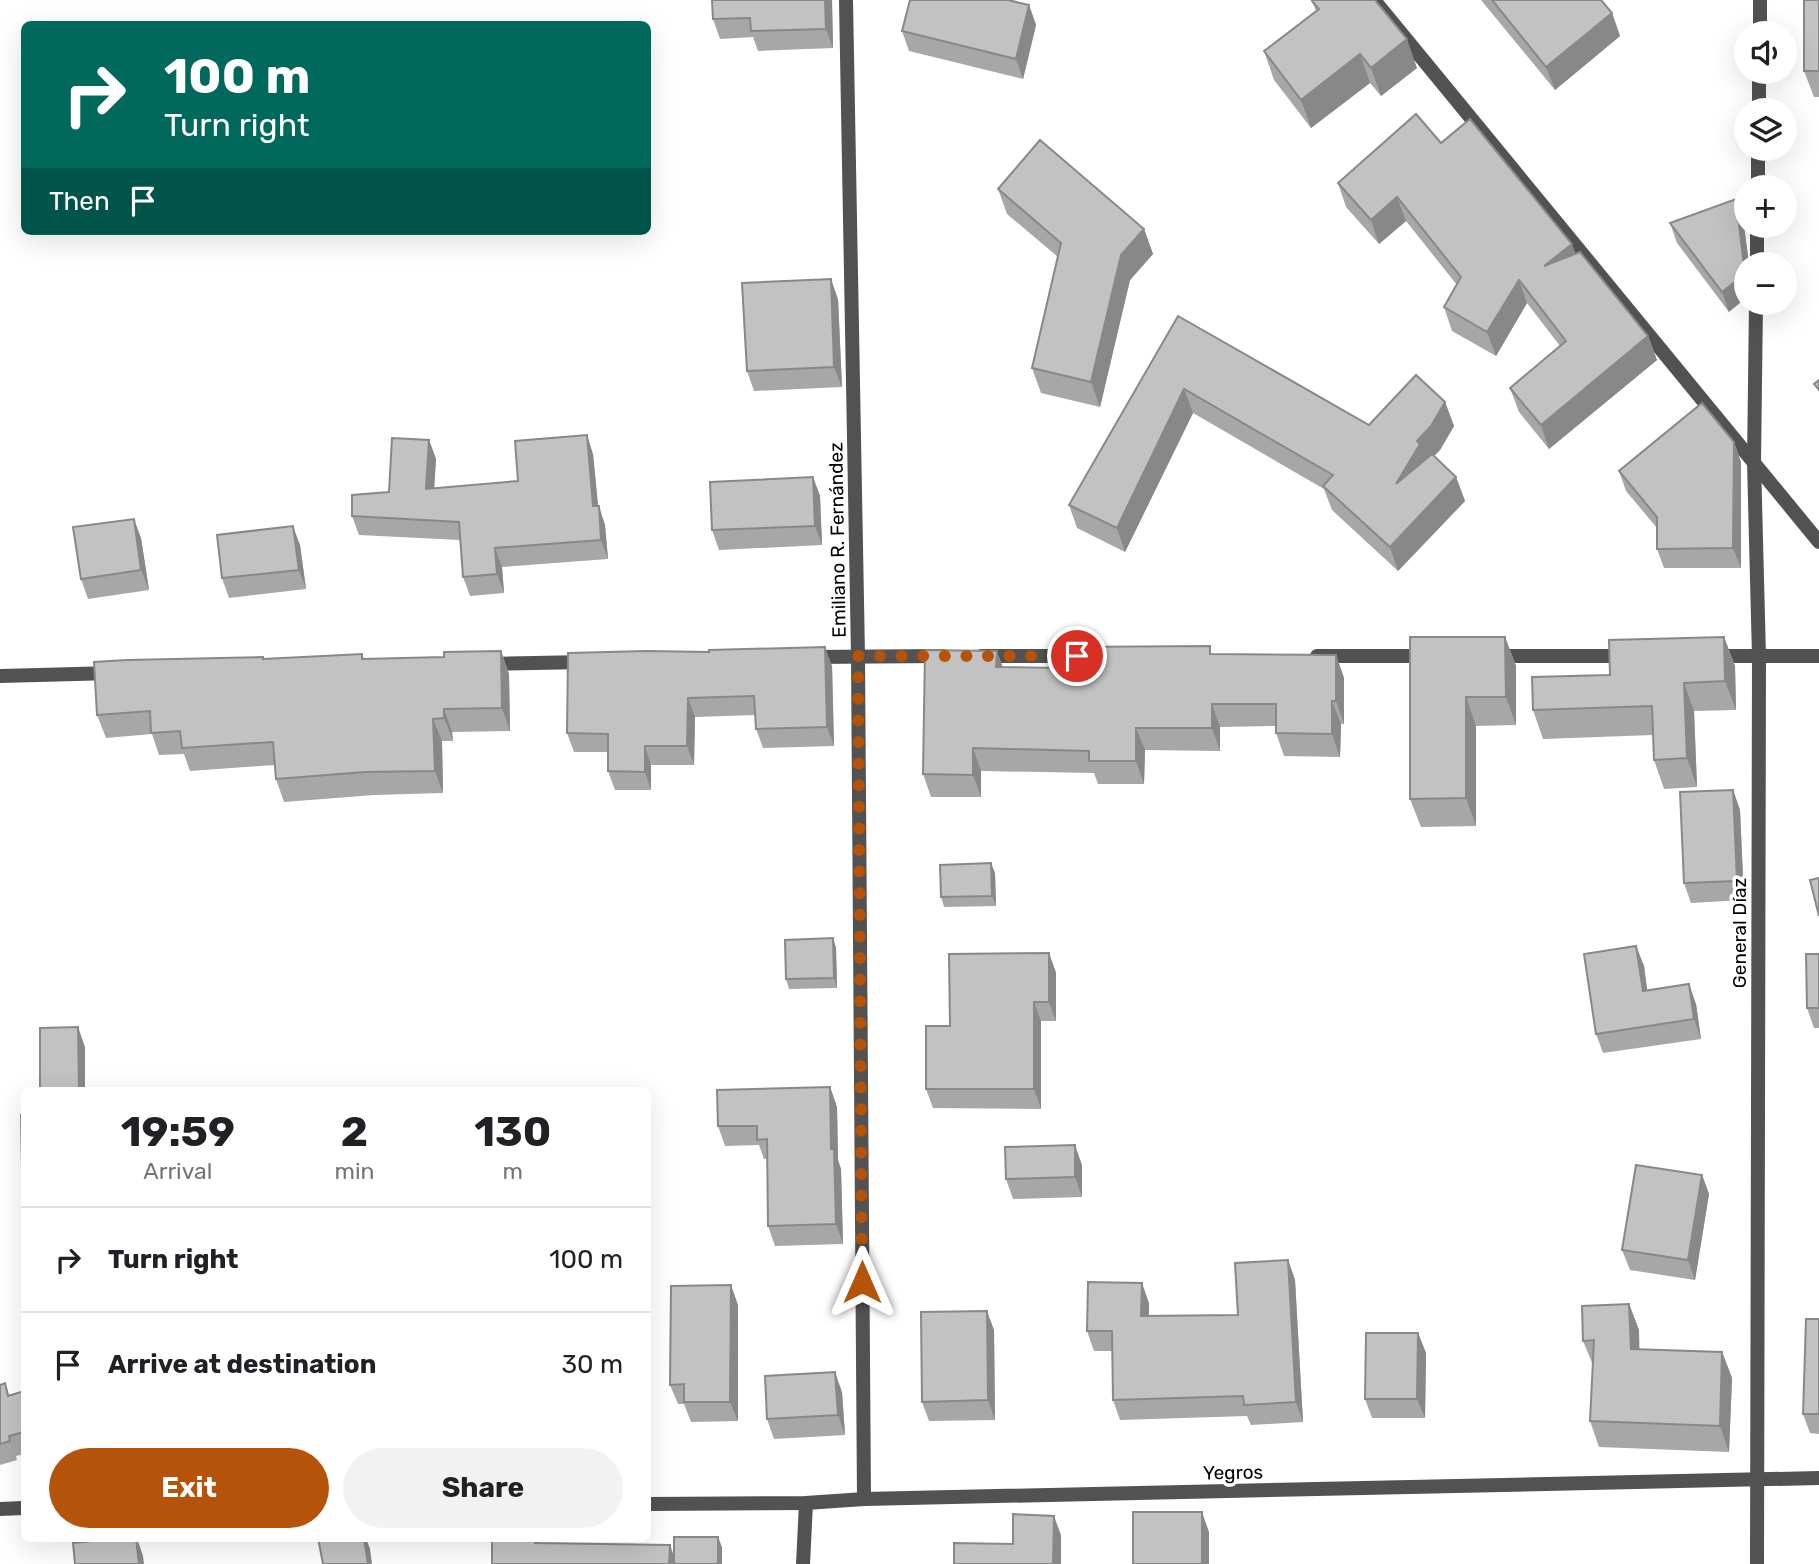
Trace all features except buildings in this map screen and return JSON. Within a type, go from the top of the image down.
[{"type":"street","name":"Emiliano R. Fernández","points":[[846,0],[858,656],[864,1499]]},
{"type":"street","points":[[1374,0],[1819,542]]},
{"type":"street","points":[[1760,0],[1760,21]]},
{"type":"street","name":"General Díaz","points":[[1756,315],[1754,462],[1759,656],[1757,1564]]},
{"type":"street","points":[[789,657],[1094,656]]},
{"type":"street","points":[[1302,656],[1440,656]]},
{"type":"street","points":[[1482,656],[1634,656]]},
{"type":"street","points":[[1704,656],[1819,656]]},
{"type":"street","points":[[471,665],[595,662]]},
{"type":"street","points":[[0,676],[125,673]]},
{"type":"street","name":"Yegros","points":[[651,1504],[806,1503],[864,1499],[1819,1478]]},
{"type":"street","points":[[803,1564],[806,1503]]},
{"type":"street","points":[[0,1509],[21,1508]]},
{"type":"route","points":[[862,1282],[858,656],[1077,656]]}]
